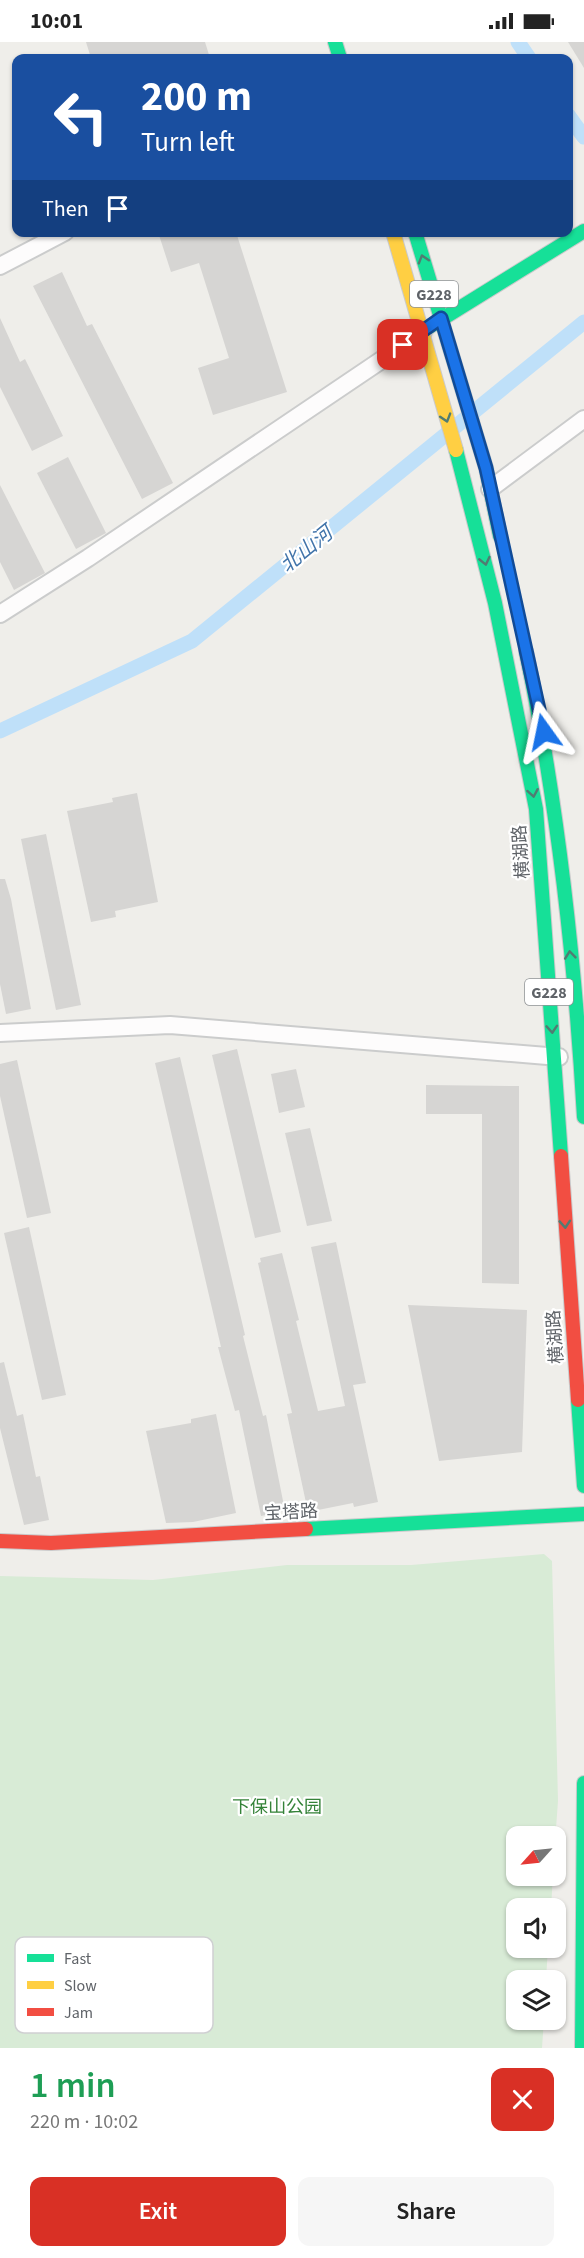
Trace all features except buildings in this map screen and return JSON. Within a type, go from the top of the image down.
[{"type":"main road","points":[[423,332],[441,318],[584,231]]},
{"type":"main road","name":"横湖路","points":[[394,237],[472,504],[495,603],[536,810],[584,1486]]},
{"type":"main road","name":"G228","points":[[417,237],[486,468],[502,545]]},
{"type":"main road","name":"横湖路","points":[[523,638],[544,732],[556,811],[581,1059],[584,1117]]},
{"type":"main road","name":"宝塔路","points":[[0,1541],[51,1543],[584,1514]]},
{"type":"main road","points":[[582,2048],[584,1784]]},
{"type":"street","points":[[0,266],[55,237]]},
{"type":"street","points":[[0,614],[52,583],[423,332]]},
{"type":"street","points":[[490,489],[584,420]]},
{"type":"street","points":[[0,1033],[170,1025],[581,1059]]},
{"type":"green space","name":"下保山公园","points":[[544,1554],[552,1561],[558,1801],[556,1826],[506,1826],[506,1886],[552,1886],[552,1898],[506,1898],[506,1958],[547,1958],[547,1970],[506,1970],[506,2030],[543,2030],[542,2048],[0,2048],[0,1576],[153,1580],[287,1565],[411,1565]]},
{"type":"waterway","points":[[518,42],[526,54]]},
{"type":"waterway","points":[[573,122],[584,137]]},
{"type":"waterway","name":"北山河","points":[[0,731],[192,641],[584,322]]},
{"type":"traffic: fast","points":[[335,42],[339,54]]},
{"type":"traffic: fast","points":[[429,327],[584,231]]},
{"type":"traffic: fast","points":[[417,237],[486,468],[500,536]]},
{"type":"traffic: fast","points":[[456,450],[495,603],[536,809],[561,1156]]},
{"type":"traffic: fast","points":[[526,651],[547,767],[564,883],[576,1000],[584,1117]]},
{"type":"traffic: fast","points":[[578,1400],[584,1486]]},
{"type":"traffic: fast","points":[[306,1529],[584,1514]]},
{"type":"traffic: fast","points":[[582,2048],[584,1783]]},
{"type":"traffic: slow","points":[[394,237],[456,450]]},
{"type":"traffic: jam","points":[[561,1156],[578,1400]]},
{"type":"traffic: jam","points":[[0,1541],[51,1543],[306,1529]]},
{"type":"route","points":[[403,345],[441,318],[486,468],[544,732]]}]
